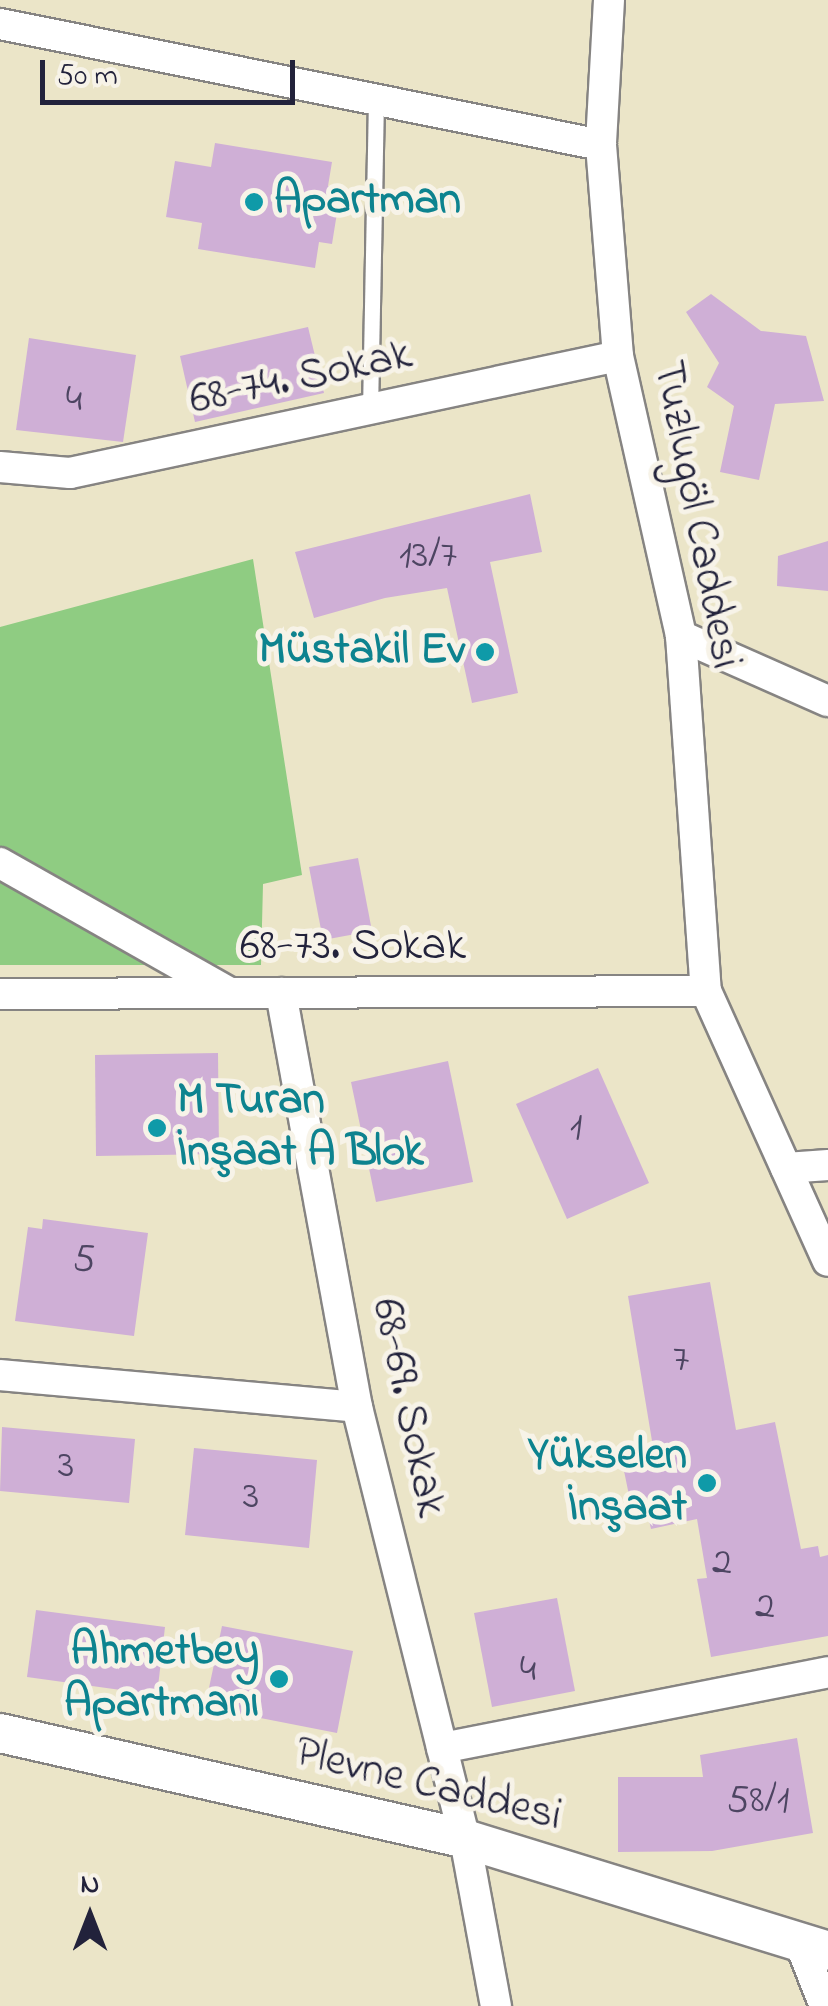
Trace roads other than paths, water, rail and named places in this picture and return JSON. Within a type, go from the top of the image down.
[{"type":"street","name":"Tuzlugöl Caddesi","points":[[609,0],[600,145],[618,356],[681,636],[706,991],[828,1261]]},
{"type":"street","points":[[0,24],[600,145]]},
{"type":"street","name":"68-74. Sokak","points":[[0,467],[70,472],[370,412],[618,356]]},
{"type":"street","points":[[681,636],[828,700]]},
{"type":"street","points":[[0,864],[229,993]]},
{"type":"street","name":"68-73. Sokak","points":[[0,994],[706,991]]},
{"type":"street","name":"68-69. Sokak","points":[[281,993],[357,1406],[465,1839],[496,2006]]},
{"type":"street","points":[[786,1168],[828,1165]]},
{"type":"street","points":[[0,1375],[357,1406]]},
{"type":"street","points":[[442,1748],[828,1672]]},
{"type":"street","name":"Plevne Caddesi","points":[[0,1733],[465,1839],[814,1947]]},
{"type":"street","points":[[814,1947],[825,2006]]},
{"type":"lane","points":[[370,412],[376,100]]},
{"type":"place","name":"Apartman","points":[[254,202]]},
{"type":"place","name":"Müstakil Ev","points":[[485,652]]},
{"type":"place","name":"M Turan İnşaat A Blok","points":[[157,1128]]},
{"type":"place","name":"Yükselen İnşaat","points":[[707,1483]]},
{"type":"place","name":"Ahmetbey Apartmanı","points":[[279,1679]]}]
